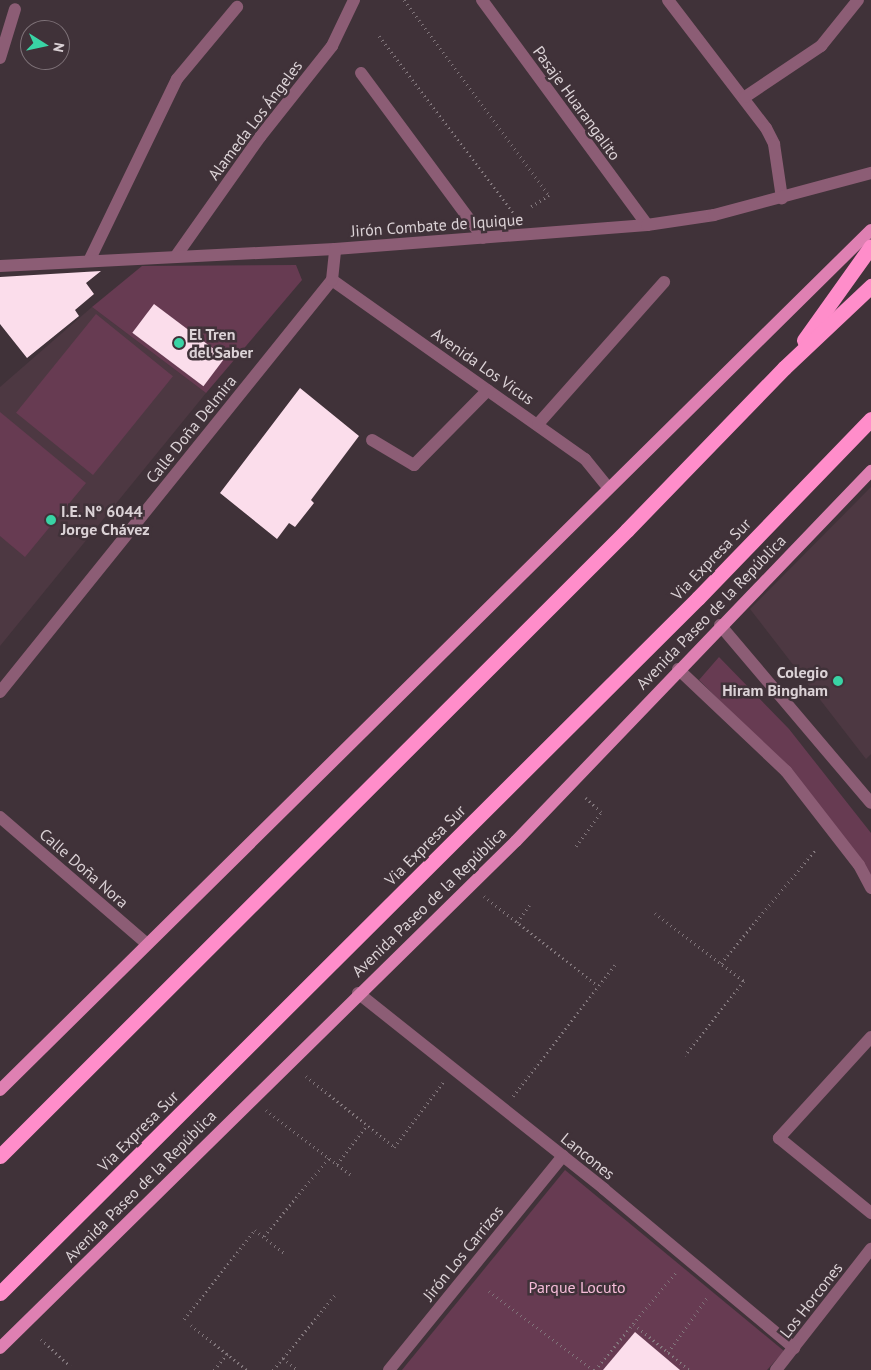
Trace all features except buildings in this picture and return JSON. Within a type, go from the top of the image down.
[{"type":"highway","points":[[784,368],[871,246]]},
{"type":"highway","points":[[0,1156],[627,530],[784,368],[871,286]]},
{"type":"highway","name":"Via Expresa Sur","points":[[0,1293],[698,598],[871,419]]},
{"type":"main road","points":[[0,1090],[608,487],[871,230]]},
{"type":"main road","name":"Avenida Paseo de la República","points":[[0,1348],[358,993],[471,884],[871,471]]},
{"type":"street","name":"Alameda Los Ángeles","points":[[176,256],[260,137],[332,46],[354,0]]},
{"type":"street","name":"Pasaje Huarangalito","points":[[482,0],[647,225]]},
{"type":"street","points":[[668,0],[745,96],[774,144],[782,198]]},
{"type":"street","points":[[745,96],[821,46],[858,0]]},
{"type":"street","points":[[89,261],[178,78],[237,7]]},
{"type":"street","points":[[0,58],[14,9]]},
{"type":"street","points":[[361,73],[483,238]]},
{"type":"street","name":"Jirón Combate de Iquique","points":[[0,266],[336,249],[647,225],[714,215],[871,173]]},
{"type":"street","points":[[332,280],[336,249]]},
{"type":"street","name":"Avenida Los Vicus","points":[[332,280],[585,459],[608,487]]},
{"type":"street","name":"Calle Doña Delmira","points":[[0,692],[332,280]]},
{"type":"street","points":[[538,424],[664,282]]},
{"type":"street","points":[[372,440],[414,466],[488,390]]},
{"type":"street","points":[[720,625],[871,803]]},
{"type":"street","points":[[678,669],[786,771],[859,866],[871,888]]},
{"type":"street","name":"Calle Doña Nora","points":[[0,817],[147,944]]},
{"type":"street","name":"Lancones","points":[[358,993],[563,1156],[794,1348]]},
{"type":"street","points":[[871,1037],[779,1138],[871,1213]]},
{"type":"street","name":"Jirón Los Carrizos","points":[[389,1370],[563,1156]]},
{"type":"street","name":"Los Horcones","points":[[776,1370],[871,1249]]},
{"type":"path","points":[[404,0],[550,195],[530,208]]},
{"type":"path","points":[[379,36],[529,234]]},
{"type":"path","points":[[576,846],[601,812],[586,798]]},
{"type":"path","points":[[721,963],[816,850]]},
{"type":"path","points":[[471,884],[598,986]]},
{"type":"path","points":[[517,922],[532,903]]},
{"type":"path","points":[[656,913],[744,982],[685,1055]]},
{"type":"path","points":[[503,1108],[615,965]]},
{"type":"path","points":[[306,1076],[394,1147],[444,1080]]},
{"type":"path","points":[[252,1098],[350,1174]]},
{"type":"path","points":[[337,1164],[367,1125]]},
{"type":"path","points":[[264,1236],[329,1158]]},
{"type":"path","points":[[184,1319],[256,1230],[286,1254]]},
{"type":"path","points":[[490,1291],[595,1370],[676,1272]]},
{"type":"path","points":[[273,1370],[336,1294]]},
{"type":"path","points":[[668,1352],[707,1298]]},
{"type":"path","points":[[634,1324],[689,1370]]},
{"type":"path","points":[[191,1326],[247,1370]]},
{"type":"path","points":[[41,1339],[70,1366]]},
{"type":"path","points":[[214,1370],[227,1354]]},
{"type":"path","points":[[283,1358],[298,1370]]},
{"type":"path","points":[[584,1370],[588,1365]]},
{"type":"shaded area","name":"I.E. N° 6044 Jorge Chávez","points":[[92,307],[206,393],[0,646],[0,387]]},
{"type":"shaded area","name":"Colegio Hiram Bingham","points":[[871,487],[871,754],[866,759],[750,609]]},
{"type":"green space","points":[[296,265],[302,280],[206,393],[92,307],[142,266]]},
{"type":"green space","points":[[96,314],[173,376],[93,475],[16,413]]},
{"type":"green space","points":[[0,412],[86,483],[25,557],[0,536]]},
{"type":"green space","points":[[719,657],[789,729],[871,833],[871,877],[792,772],[699,680]]},
{"type":"green space","name":"Parque Locuto","points":[[565,1170],[784,1351],[767,1370],[402,1370]]},
{"type":"place","name":"El Tren del Saber","points":[[179,343]]},
{"type":"place","name":"I.E. N° 6044 Jorge Chávez","points":[[51,520]]},
{"type":"place","name":"Colegio Hiram Bingham","points":[[838,681]]}]
